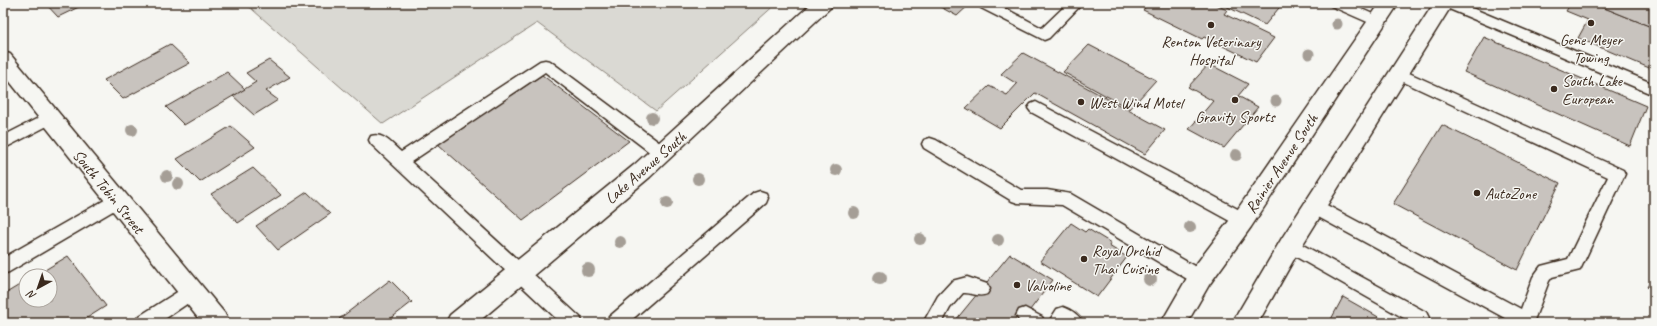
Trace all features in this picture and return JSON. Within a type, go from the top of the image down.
[{"type":"main road","name":"Lake Avenue South","points":[[458,323],[642,171],[824,3]]},
{"type":"main road","name":"Rainier Avenue South","points":[[1174,323],[1200,278],[1243,220],[1376,21],[1390,3]]},
{"type":"main road","points":[[1245,323],[1290,245],[1398,73],[1444,3]]},
{"type":"main road","name":"South Tobin Street","points":[[3,59],[217,323]]},
{"type":"lane","points":[[988,3],[986,5],[1044,35],[1076,3]]},
{"type":"lane","points":[[1336,3],[1376,21]]},
{"type":"lane","points":[[1447,3],[1654,90]]},
{"type":"lane","points":[[400,161],[545,65],[662,153]]},
{"type":"lane","points":[[1315,207],[1525,320],[1542,277],[1547,270],[1574,266],[1617,174],[1398,73]]},
{"type":"lane","points":[[1036,108],[1243,220]]},
{"type":"lane","points":[[3,143],[50,118]]},
{"type":"lane","points":[[377,140],[574,323]]},
{"type":"lane","points":[[930,144],[1018,196],[1065,199],[1200,278]]},
{"type":"lane","points":[[615,323],[760,198]]},
{"type":"lane","points":[[3,267],[117,200]]},
{"type":"lane","points":[[1290,245],[1420,318],[1417,323]]},
{"type":"lane","points":[[932,323],[944,302],[958,286],[981,289]]},
{"type":"lane","points":[[144,323],[191,292]]},
{"type":"lane","points":[[1057,323],[1062,316],[1074,323]]},
{"type":"shaded area","points":[[245,3],[777,3],[656,111],[537,23],[383,124]]},
{"type":"building","points":[[45,3],[87,3],[58,17]]},
{"type":"building","points":[[933,3],[971,3],[957,16]]},
{"type":"building","name":"Renton Veterinary Hospital","points":[[1150,3],[1212,3],[1227,10],[1224,14],[1274,38],[1256,62],[1204,37],[1202,39],[1143,10]]},
{"type":"building","points":[[1219,3],[1283,3],[1265,25]]},
{"type":"building","points":[[1571,3],[1592,3],[1654,28],[1654,70],[1578,38],[1588,20],[1566,11]]},
{"type":"building","points":[[1592,3],[1654,3],[1650,12],[1654,14],[1654,28]]},
{"type":"building","name":"South Lake European","points":[[1484,37],[1646,106],[1630,146],[1464,72]]},
{"type":"building","points":[[170,44],[190,63],[123,99],[104,80]]},
{"type":"building","points":[[1089,45],[1156,80],[1130,109],[1063,72]]},
{"type":"building","name":"West Wind Motel","points":[[1023,53],[1165,130],[1145,154],[1035,93],[1000,128],[966,108],[989,86],[1007,95],[1017,84],[1001,74]]},
{"type":"building","points":[[269,60],[290,77],[266,91],[278,100],[254,115],[233,96],[256,82],[246,73]]},
{"type":"building","points":[[1209,64],[1248,84],[1238,96],[1258,107],[1224,148],[1189,129],[1213,101],[1188,87]]},
{"type":"building","points":[[227,72],[245,89],[184,125],[166,107]]},
{"type":"building","points":[[542,75],[629,141],[523,220],[438,144]]},
{"type":"building","name":"AutoZone","points":[[1442,125],[1560,183],[1517,270],[1393,204]]},
{"type":"building","points":[[231,126],[255,147],[200,182],[177,159]]},
{"type":"building","points":[[253,168],[281,195],[238,223],[211,194]]},
{"type":"building","points":[[307,192],[330,214],[278,250],[256,226]]},
{"type":"building","name":"Royal Orchid Thai Cuisine","points":[[1071,223],[1085,232],[1088,229],[1111,243],[1109,246],[1127,257],[1097,297],[1040,261]]},
{"type":"building","name":"Valvoline","points":[[1010,254],[1053,280],[1020,323],[958,323],[955,321]]},
{"type":"building","points":[[68,256],[106,306],[79,323],[3,323],[3,295],[18,286],[18,308],[58,308],[58,268],[48,268]]},
{"type":"building","points":[[1654,276],[1654,291],[1647,287]]},
{"type":"building","points":[[390,280],[412,302],[385,323],[343,323],[339,319]]},
{"type":"building","points":[[1343,297],[1389,323],[1329,323]]},
{"type":"place","name":"Gene Meyer Towing","points":[[1591,23]]},
{"type":"place","name":"Renton Veterinary Hospital","points":[[1211,25]]},
{"type":"place","name":"South Lake European","points":[[1554,89]]},
{"type":"place","name":"Gravity Sports","points":[[1235,100]]},
{"type":"place","name":"West Wind Motel","points":[[1081,102]]},
{"type":"place","name":"AutoZone","points":[[1477,193]]},
{"type":"place","name":"Royal Orchid Thai Cuisine","points":[[1084,259]]},
{"type":"place","name":"Valvoline","points":[[1017,285]]}]
